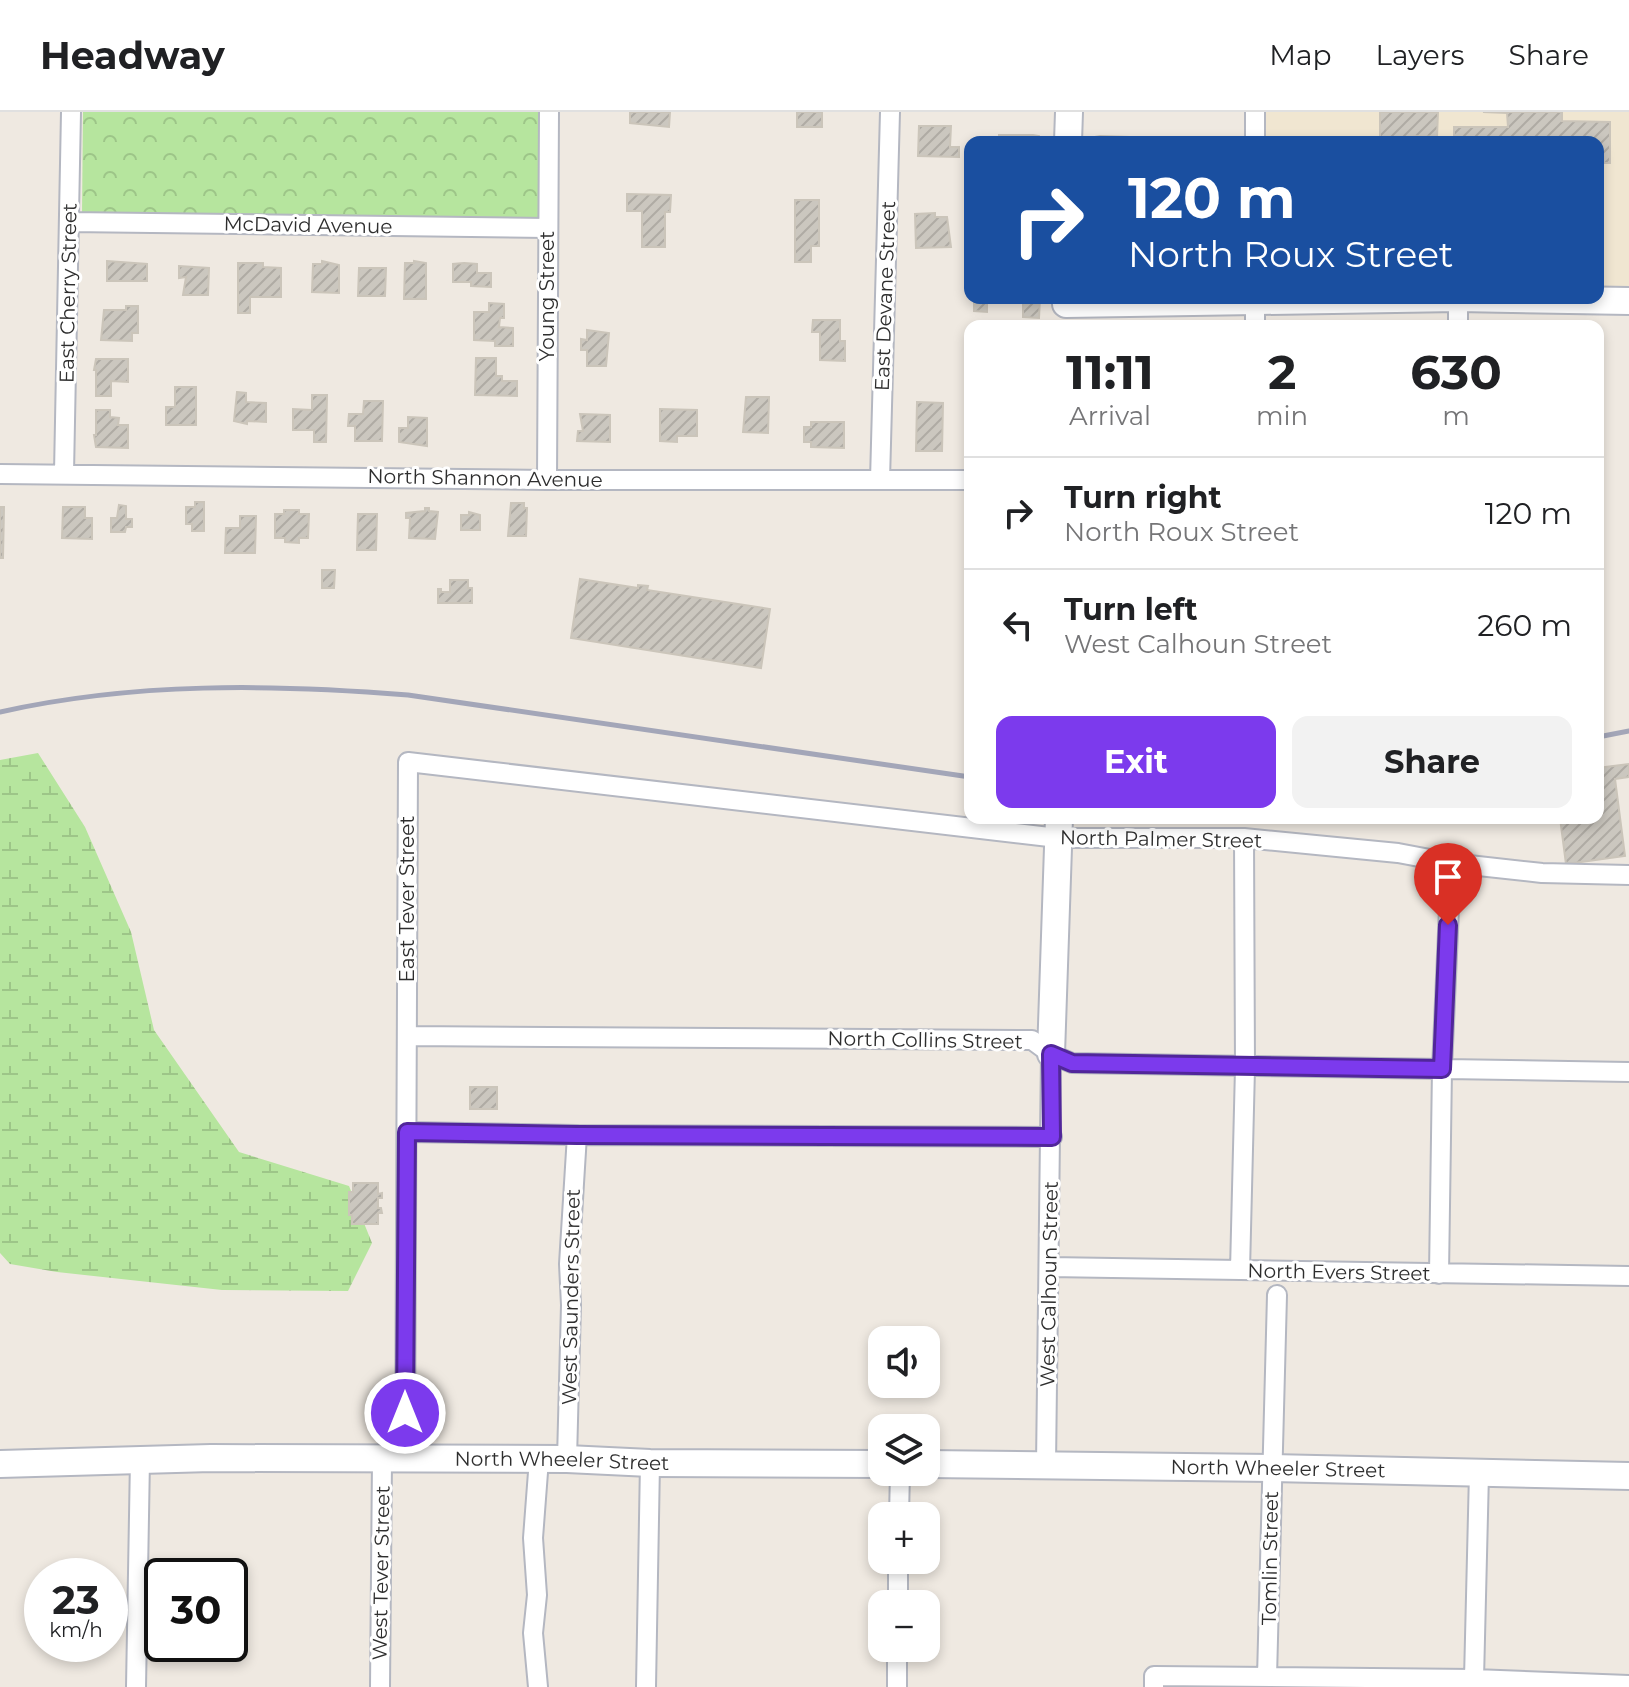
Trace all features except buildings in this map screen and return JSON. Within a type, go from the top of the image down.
[{"type":"main road","points":[[1068,136],[1069,112]]},
{"type":"main road","points":[[1604,301],[1629,301]]},
{"type":"main road","points":[[1066,309],[1255,309],[1347,304]]},
{"type":"main road","points":[[1051,1054],[1059,828]]},
{"type":"main road","name":"North Wheeler Street","points":[[0,1464],[140,1459],[567,1459],[650,1463],[868,1464]]},
{"type":"main road","name":"North Wheeler Street","points":[[940,1464],[1629,1476]]},
{"type":"street","name":"East Cherry Street","points":[[64,473],[71,112]]},
{"type":"street","name":"Young Street","points":[[547,480],[549,112]]},
{"type":"street","name":"East Devane Street","points":[[880,480],[890,112]]},
{"type":"street","points":[[1255,112],[1255,136]]},
{"type":"street","name":"McDavid Avenue","points":[[69,222],[547,228]]},
{"type":"street","name":"North Shannon Avenue","points":[[0,474],[547,480],[964,480]]},
{"type":"street","name":"North Palmer Street","points":[[408,762],[964,818]]},
{"type":"street","name":"East Tever Street","points":[[407,1036],[408,762]]},
{"type":"street","name":"North Palmer Street","points":[[1020,824],[1244,838],[1398,853],[1451,863],[1542,873],[1629,875]]},
{"type":"street","points":[[1240,1270],[1245,1068],[1244,838]]},
{"type":"street","points":[[1439,1274],[1442,1069],[1451,863]]},
{"type":"street","name":"North Collins Street","points":[[407,1036],[1032,1040],[1051,1054],[1072,1063],[1629,1072]]},
{"type":"street","name":"West Tever Street","points":[[380,1687],[407,1132],[407,1036]]},
{"type":"street","name":"West Calhoun Street","points":[[1046,1465],[1051,1054]]},
{"type":"street","points":[[407,1132],[1052,1137]]},
{"type":"street","name":"West Saunders Street","points":[[567,1459],[571,1305],[569,1264],[577,1135]]},
{"type":"street","name":"North Evers Street","points":[[1049,1267],[1629,1276]]},
{"type":"street","name":"Tomlin Street","points":[[1267,1677],[1277,1295]]},
{"type":"street","points":[[136,1687],[140,1459]]},
{"type":"street","points":[[538,1687],[533,1633],[537,1595],[533,1538],[539,1459]]},
{"type":"street","points":[[646,1687],[650,1463]]},
{"type":"street","points":[[1474,1679],[1479,1473]]},
{"type":"street","points":[[897,1662],[897,1687]]},
{"type":"street","points":[[1154,1682],[1267,1677],[1474,1679],[1629,1685]]},
{"type":"shaded area","points":[[1255,112],[1629,112],[1629,301],[1604,299],[1604,136],[1255,136]]},
{"type":"green space","points":[[83,112],[539,112],[538,220],[82,214]]},
{"type":"green space","points":[[38,753],[85,827],[131,932],[154,1030],[239,1152],[349,1186],[372,1243],[348,1291],[222,1290],[57,1272],[10,1264],[0,1253],[0,760]]},
{"type":"railway","points":[[0,712],[50,702],[152,691],[203,688],[357,691],[408,695],[964,776]]},
{"type":"railway","points":[[1604,736],[1629,731]]},
{"type":"route","points":[[405,1413],[407,1132],[1052,1137],[1051,1054],[1072,1063],[1442,1069],[1448,925]]}]
